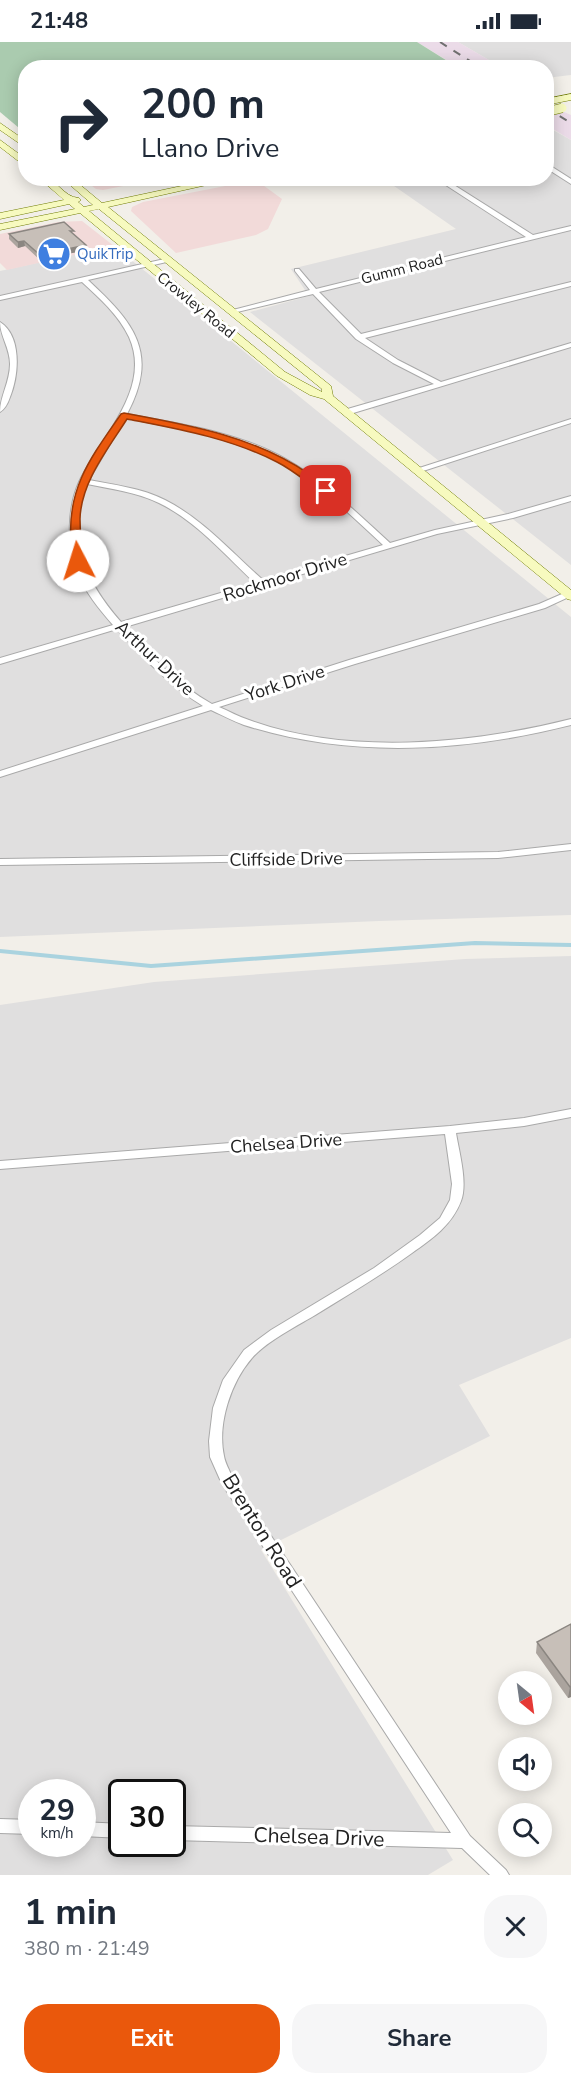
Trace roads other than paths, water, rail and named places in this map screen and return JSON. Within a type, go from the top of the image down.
[{"type":"main road","points":[[554,101],[571,97]]},
{"type":"main road","points":[[0,126],[18,140]]},
{"type":"main road","points":[[0,142],[18,157]]},
{"type":"main road","name":"Crowley Road","points":[[52,186],[281,374],[314,393],[328,397],[570,594]]},
{"type":"main road","name":"Crowley Road","points":[[76,186],[90,197],[101,200],[169,260],[327,388],[328,397]]},
{"type":"main road","points":[[124,190],[143,186]]},
{"type":"main road","points":[[0,227],[80,210],[101,200],[186,186]]},
{"type":"main road","points":[[0,216],[90,197]]},
{"type":"street","points":[[554,170],[571,182]]},
{"type":"street","points":[[451,186],[532,238]]},
{"type":"street","name":"Gumm Road","points":[[232,311],[571,228]]},
{"type":"street","points":[[0,298],[169,260]]},
{"type":"street","points":[[297,270],[340,321],[359,338],[380,353],[440,384]]},
{"type":"street","name":"Arthur Drive","points":[[83,279],[117,312],[132,338],[140,369],[135,392],[124,416],[84,481],[75,518],[78,561],[90,589],[136,645],[210,707],[270,729],[333,740],[384,744],[459,742],[529,733],[571,722]]},
{"type":"street","points":[[359,338],[571,284]]},
{"type":"street","points":[[0,324],[11,345],[15,366],[11,390],[0,410]]},
{"type":"street","points":[[347,412],[571,345]]},
{"type":"street","points":[[124,416],[226,437],[282,461],[314,481],[389,546]]},
{"type":"street","points":[[417,470],[571,421]]},
{"type":"street","points":[[84,481],[163,501],[184,515],[262,584]]},
{"type":"street","name":"Rockmoor Drive","points":[[0,661],[389,546],[571,498]]},
{"type":"street","name":"York Drive","points":[[0,774],[210,707],[542,606],[570,594]]},
{"type":"street","name":"Cliffside Drive","points":[[0,862],[487,855],[571,847]]},
{"type":"street","name":"Chelsea Drive","points":[[0,1165],[450,1130],[524,1122],[571,1113]]},
{"type":"street","name":"Brenton Road","points":[[450,1130],[458,1184],[456,1200],[448,1216],[424,1238],[378,1271],[275,1334],[248,1354],[228,1383],[219,1408],[217,1457],[226,1480],[465,1841],[501,1875]]},
{"type":"street","points":[[0,1826],[18,1827]]},
{"type":"street","name":"Chelsea Drive","points":[[186,1833],[465,1841]]},
{"type":"waterway","points":[[0,951],[151,966],[475,943],[571,945]]},
{"type":"railway","points":[[440,42],[468,60]]},
{"type":"railway","points":[[554,113],[571,123]]},
{"type":"place","name":"QuikTrip","points":[[54,254]]}]
